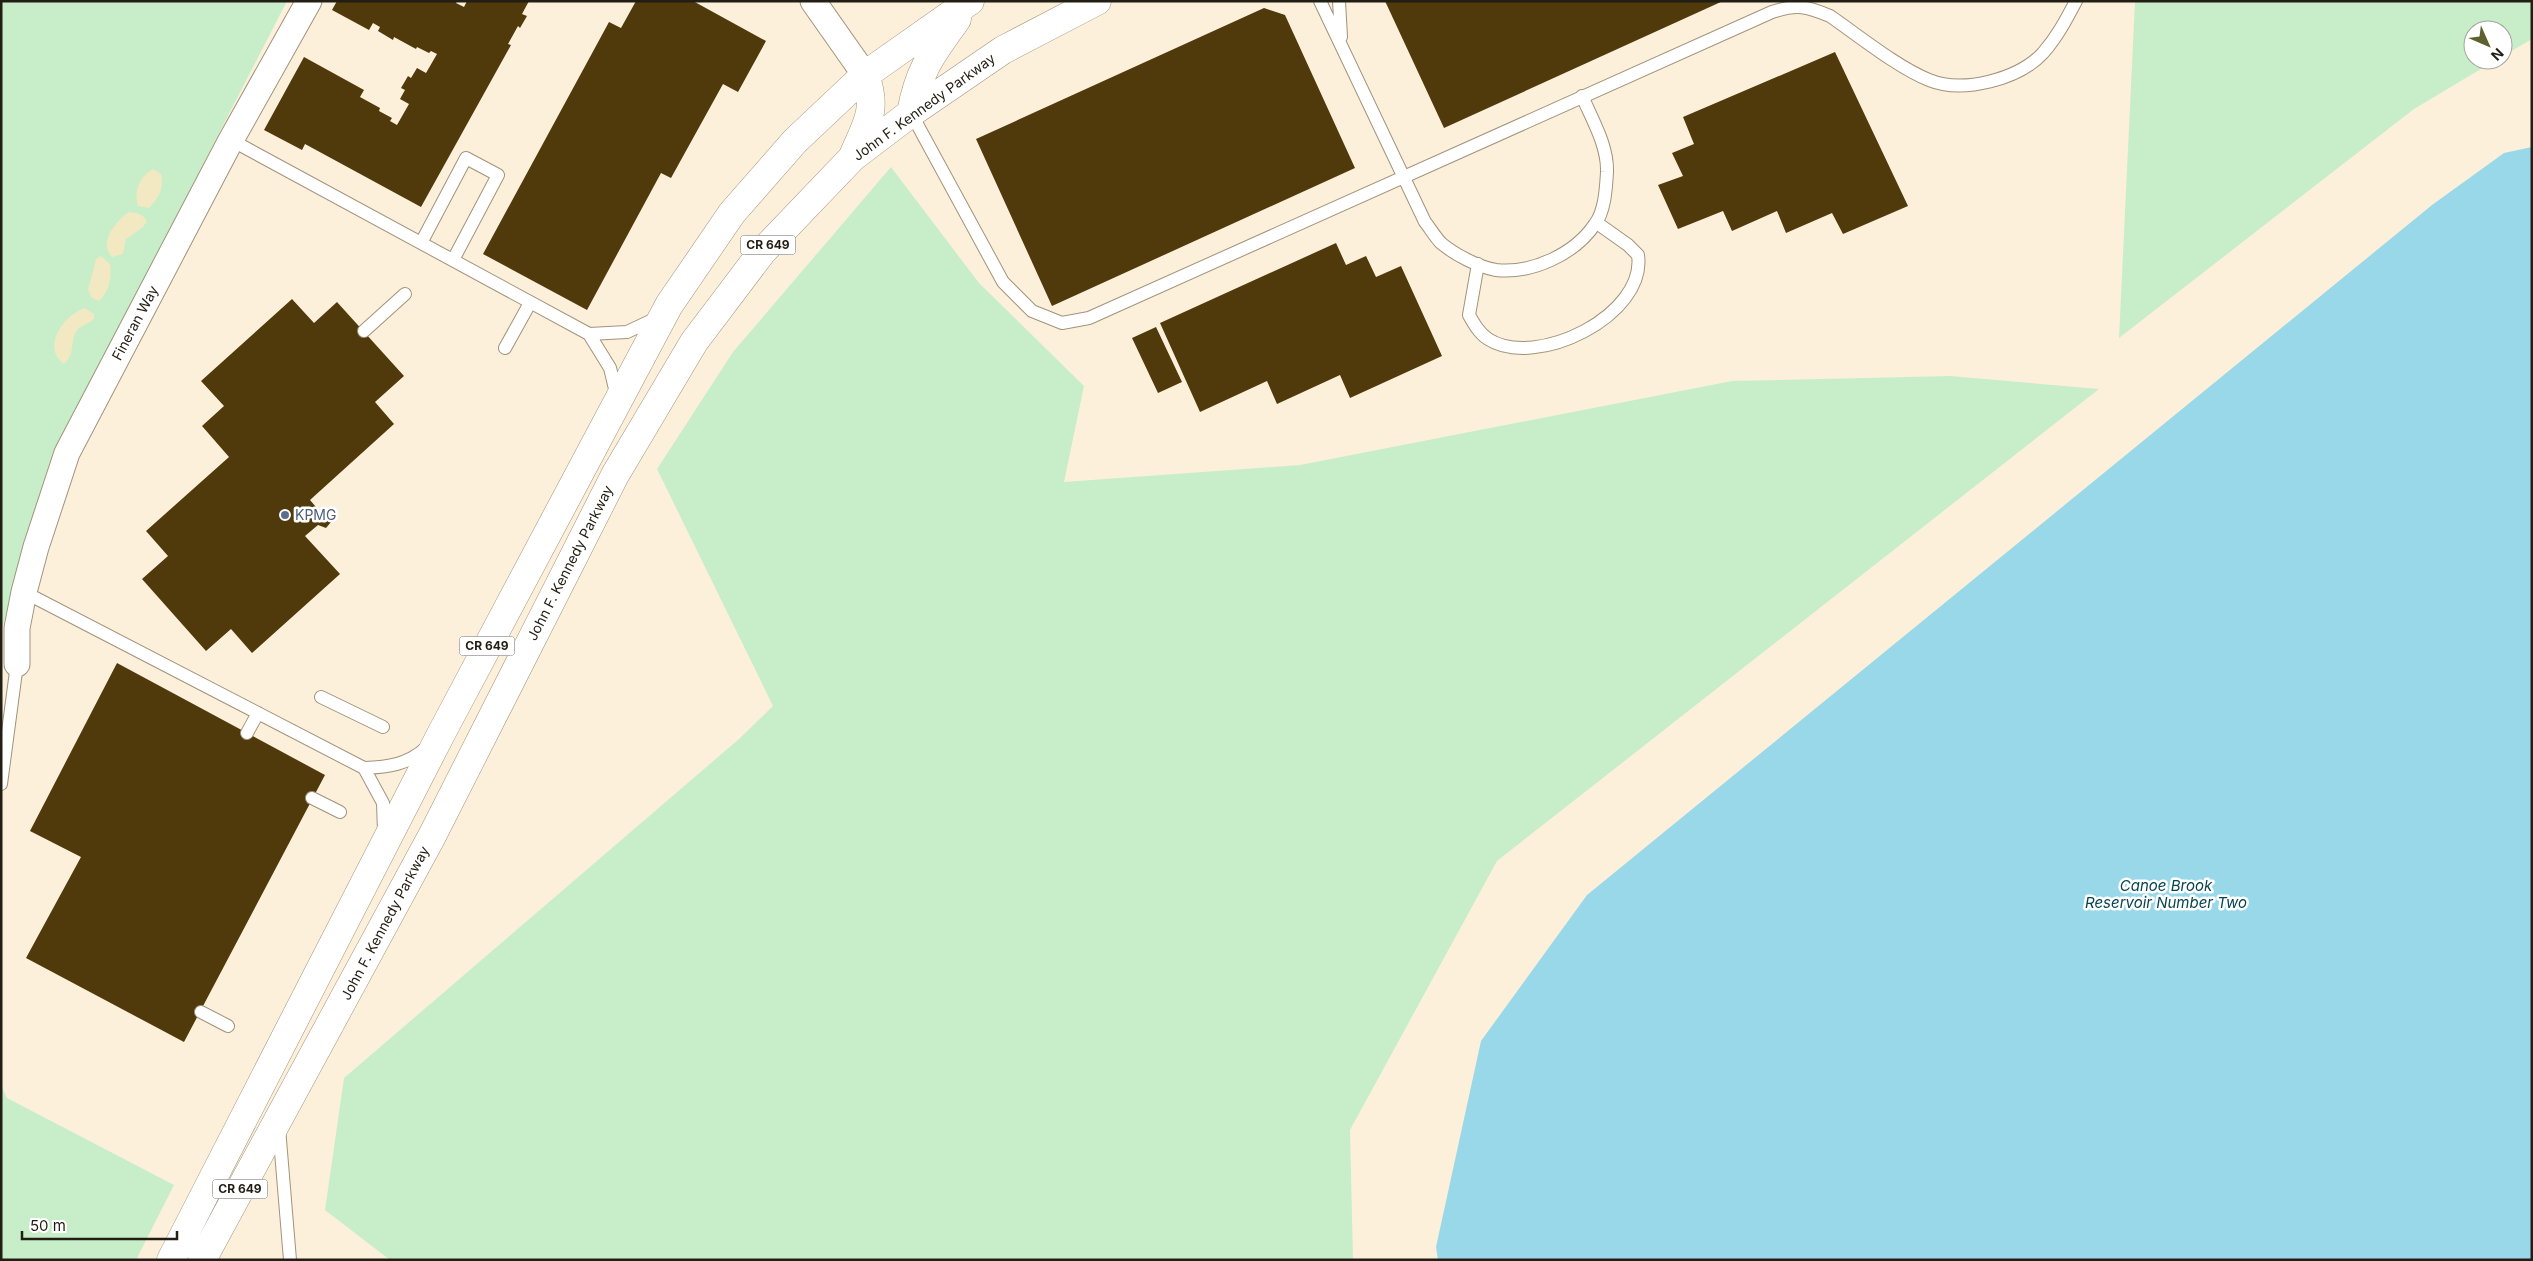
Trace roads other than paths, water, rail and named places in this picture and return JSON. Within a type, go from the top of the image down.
[{"type":"main road","name":"CR 649","points":[[171,1260],[441,734],[664,315],[732,213],[795,140],[865,75],[970,1]]},
{"type":"main road","points":[[910,113],[916,84],[923,69],[970,1]]},
{"type":"main road","name":"John F. Kennedy Parkway","points":[[202,1260],[432,836],[615,475],[694,342],[762,252],[853,157],[910,113],[1003,50],[1097,1]]},
{"type":"main road","points":[[853,157],[871,113],[871,90],[865,75]]},
{"type":"street","name":"Fineran Way","points":[[17,664],[17,628],[24,592],[36,547],[67,453],[231,140],[309,1]]},
{"type":"street","points":[[813,1],[865,75]]},
{"type":"lane","points":[[1320,1],[1425,222],[1440,242],[1478,264],[1494,270],[1509,270],[1558,258],[1579,242],[1596,223],[1605,197],[1607,170],[1602,144],[1582,96]]},
{"type":"lane","points":[[1339,1],[1341,45]]},
{"type":"lane","points":[[910,113],[1003,282],[1032,310],[1062,323],[1089,318],[1772,12],[1801,5],[1830,16],[1930,81],[1959,86],[1988,82],[2018,71],[2042,54],[2061,30],[2076,1]]},
{"type":"lane","points":[[231,140],[589,334],[610,368],[617,401]]},
{"type":"lane","points":[[421,243],[466,158],[498,175],[452,260]]},
{"type":"lane","points":[[1478,264],[1468,315],[1478,330],[1489,340],[1526,347],[1566,339],[1593,327],[1612,311],[1630,294],[1638,275],[1638,255],[1628,244],[1596,223]]},
{"type":"lane","points":[[364,331],[405,294]]},
{"type":"lane","points":[[505,348],[530,302]]},
{"type":"lane","points":[[589,334],[627,332],[664,315]]},
{"type":"lane","points":[[24,592],[364,768],[389,767],[405,762],[417,756],[441,734]]},
{"type":"lane","points":[[1,784],[17,664]]},
{"type":"lane","points":[[321,697],[383,727]]},
{"type":"lane","points":[[247,733],[258,713]]},
{"type":"lane","points":[[364,768],[383,803],[385,823],[383,847]]},
{"type":"lane","points":[[312,798],[340,812]]},
{"type":"lane","points":[[201,1012],[228,1026]]},
{"type":"lane","points":[[278,1118],[290,1260]]},
{"type":"water","name":"Canoe Brook Reservoir Number Two","points":[[2532,147],[2532,1260],[1438,1260],[1436,1247],[1481,1041],[1587,895],[2432,205],[2504,153]]},
{"type":"place","name":"KPMG","points":[[285,515]]}]
